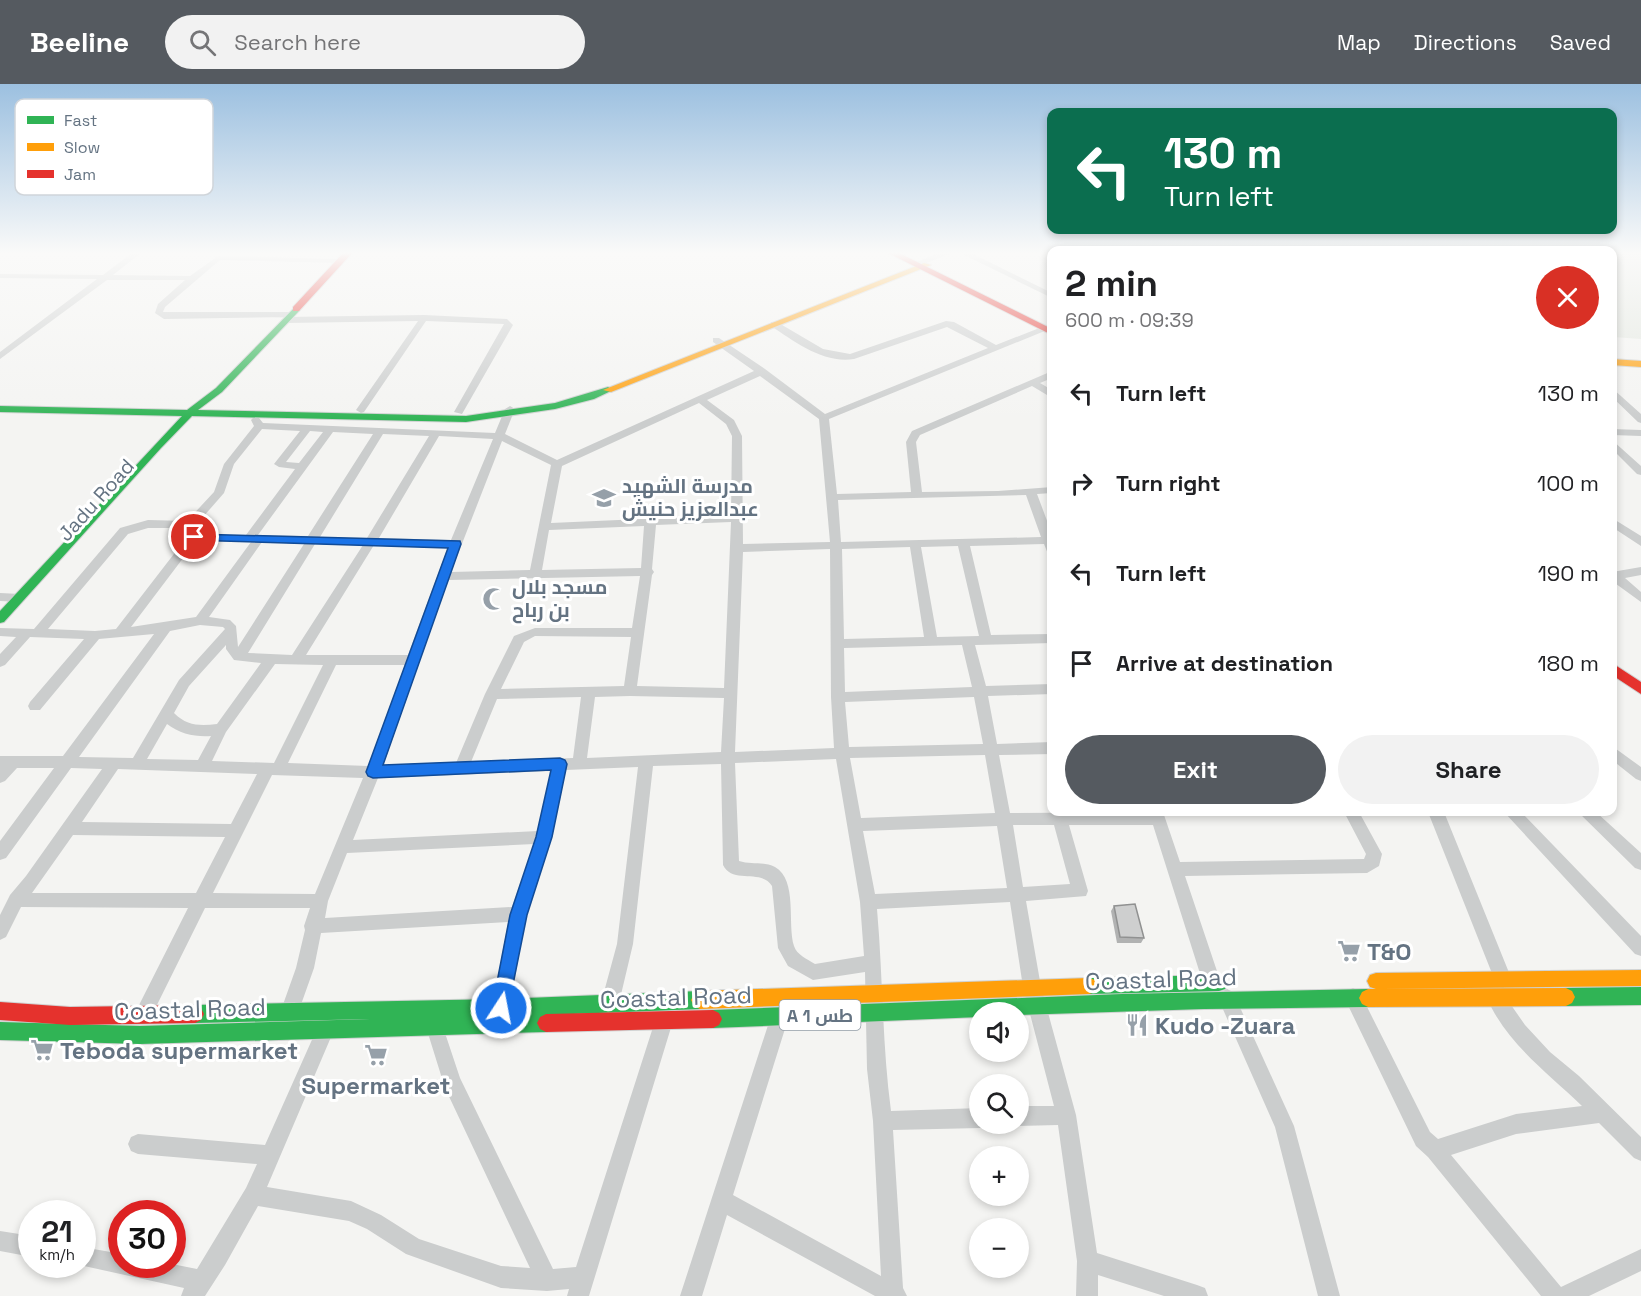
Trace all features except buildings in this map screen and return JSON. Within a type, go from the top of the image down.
[{"type":"main road","name":"Jadu Road","points":[[1,629],[199,410],[296,309]]},
{"type":"main road","points":[[0,402],[199,410],[257,420],[466,419],[509,412],[578,395],[805,309]]},
{"type":"main road","points":[[719,342],[812,309]]},
{"type":"main road","points":[[1011,309],[1047,327]]},
{"type":"main road","points":[[1617,364],[1641,366]]},
{"type":"main road","points":[[0,409],[509,412]]},
{"type":"main road","name":"Jadu Road","points":[[1,629],[20,598],[149,454],[199,410]]},
{"type":"main road","points":[[1617,672],[1641,690]]},
{"type":"main road","points":[[1617,682],[1641,699]]},
{"type":"main road","name":"Coastal Road","points":[[0,1011],[70,1016],[143,1015],[501,1008],[610,1002],[1037,1007],[1231,991],[1358,989],[1503,980],[1641,978]]},
{"type":"main road","name":"Coastal Road","points":[[7,1031],[140,1035],[283,1029],[664,1021],[780,1016],[1032,987],[1212,983],[1231,991]]},
{"type":"main road","name":"Coastal Road","points":[[1358,989],[1496,998],[1641,996]]},
{"type":"street","points":[[0,356],[61,309]]},
{"type":"street","points":[[160,309],[159,313],[164,316],[424,318],[507,322],[509,325],[459,412]]},
{"type":"street","points":[[361,410],[424,318]]},
{"type":"street","points":[[774,324],[812,348],[844,357],[946,324],[951,324],[995,348]]},
{"type":"street","points":[[824,418],[1047,329]]},
{"type":"street","points":[[719,342],[824,418],[836,545],[838,697],[842,753],[868,902],[873,963],[876,1068],[883,1121],[894,1295]]},
{"type":"street","points":[[557,464],[762,371]]},
{"type":"street","points":[[917,494],[911,442],[916,433],[1047,376]]},
{"type":"street","points":[[1032,382],[1047,392]]},
{"type":"street","points":[[700,399],[735,428],[736,548],[729,759],[731,865],[739,870],[764,869],[776,876],[780,885],[786,948],[794,960],[813,972],[873,963]]},
{"type":"street","points":[[1618,402],[1641,420]]},
{"type":"street","points":[[283,1029],[304,968],[320,901],[373,772],[455,544],[509,412]]},
{"type":"street","points":[[120,633],[219,492],[229,464],[257,420],[307,428],[501,436],[557,464]]},
{"type":"street","points":[[302,467],[279,464],[307,428]]},
{"type":"street","points":[[200,621],[302,467],[330,429]]},
{"type":"street","points":[[239,657],[380,431]]},
{"type":"street","points":[[1617,432],[1641,433]]},
{"type":"street","points":[[296,660],[412,476],[436,433]]},
{"type":"street","points":[[1617,448],[1641,472]]},
{"type":"street","points":[[535,573],[557,464]]},
{"type":"street","points":[[832,497],[1031,493],[1047,491]]},
{"type":"street","points":[[1031,493],[1047,539]]},
{"type":"street","points":[[543,527],[736,518]]},
{"type":"street","points":[[630,691],[636,633],[648,572],[651,523]]},
{"type":"street","points":[[0,662],[32,633],[124,531],[148,524],[254,539],[455,544]]},
{"type":"street","points":[[1617,525],[1641,542]]},
{"type":"street","points":[[736,548],[963,542],[1047,545]]},
{"type":"street","points":[[963,542],[986,639]]},
{"type":"street","points":[[915,544],[931,640]]},
{"type":"street","points":[[1617,576],[1641,571]]},
{"type":"street","points":[[445,576],[648,572]]},
{"type":"street","points":[[1617,580],[1641,598]]},
{"type":"street","points":[[0,597],[20,598]]},
{"type":"street","points":[[1,629],[32,633],[95,635],[200,621],[226,623],[232,629],[232,649],[239,657],[296,660],[414,660]]},
{"type":"street","points":[[0,853],[166,627]]},
{"type":"street","points":[[137,764],[184,683],[232,629]]},
{"type":"street","points":[[460,768],[519,639],[535,632],[636,633]]},
{"type":"street","points":[[35,706],[95,635]]},
{"type":"street","points":[[839,644],[1047,638]]},
{"type":"street","points":[[967,640],[980,691],[989,749],[1004,819],[1032,987],[1066,1115],[1088,1261],[1087,1296]]},
{"type":"street","points":[[202,766],[221,729],[271,659]]},
{"type":"street","points":[[143,1015],[234,831],[273,768],[332,660]]},
{"type":"street","points":[[838,697],[1047,689]]},
{"type":"street","points":[[492,694],[630,691],[732,693]]},
{"type":"street","points":[[579,764],[589,692]]},
{"type":"street","points":[[165,713],[175,725],[199,731],[221,729]]},
{"type":"street","points":[[0,777],[6,763],[66,762],[373,772],[842,753],[1047,748]]},
{"type":"street","points":[[1617,755],[1641,775]]},
{"type":"street","points":[[610,1002],[625,944],[646,762]]},
{"type":"street","points":[[501,1008],[518,915],[544,837],[560,764]]},
{"type":"street","points":[[2,922],[113,765]]},
{"type":"street","points":[[855,825],[1133,816]]},
{"type":"street","points":[[1157,816],[1212,983]]},
{"type":"street","points":[[1175,869],[1367,866],[1373,861],[1374,854],[1354,816]]},
{"type":"street","points":[[1438,816],[1503,980]]},
{"type":"street","points":[[1516,816],[1641,948]]},
{"type":"street","points":[[1590,816],[1641,863]]},
{"type":"street","points":[[868,902],[1080,891],[1060,819]]},
{"type":"street","points":[[68,828],[234,831]]},
{"type":"street","points":[[341,847],[544,837]]},
{"type":"street","points":[[16,900],[320,901]]},
{"type":"street","points":[[312,927],[518,915]]},
{"type":"street","points":[[1358,989],[1414,1126],[1555,1296]]},
{"type":"street","points":[[1231,991],[1284,1126],[1329,1296]]},
{"type":"street","points":[[1496,998],[1543,1059],[1572,1083],[1641,1150]]},
{"type":"street","points":[[691,1296],[780,1016]]},
{"type":"street","points":[[254,1195],[351,1211],[413,1246],[501,1277],[547,1280],[581,1286],[664,1021]]},
{"type":"street","points":[[435,1027],[452,1081],[547,1280]]},
{"type":"street","points":[[96,1261],[197,1288],[254,1195],[326,1029]]},
{"type":"street","points":[[0,1048],[7,1031]]},
{"type":"street","points":[[1435,1150],[1516,1124],[1603,1113]]},
{"type":"street","points":[[1029,1116],[1066,1115]]},
{"type":"street","points":[[883,1121],[969,1118]]},
{"type":"street","points":[[138,1144],[270,1155]]},
{"type":"street","points":[[721,1200],[894,1295]]},
{"type":"street","points":[[0,1241],[18,1244]]},
{"type":"street","points":[[1088,1261],[1197,1296]]},
{"type":"street","points":[[1565,1296],[1640,1264]]},
{"type":"shaded area","points":[[1617,309],[1641,309],[1641,339],[1617,337]]},
{"type":"traffic: fast","points":[[0,619],[157,446],[197,406],[219,390],[296,309]]},
{"type":"traffic: fast","points":[[0,409],[466,419],[520,413],[555,406],[608,390]]},
{"type":"traffic: fast","points":[[1089,986],[1219,983]]},
{"type":"traffic: fast","points":[[1566,997],[1641,996]]},
{"type":"traffic: fast","points":[[713,1019],[1122,1003],[1368,998]]},
{"type":"traffic: fast","points":[[195,1014],[501,1008],[700,1000]]},
{"type":"traffic: fast","points":[[0,1031],[140,1035],[546,1023]]},
{"type":"traffic: slow","points":[[608,390],[816,309]]},
{"type":"traffic: slow","points":[[1617,362],[1641,364]]},
{"type":"traffic: slow","points":[[1376,981],[1641,978]]},
{"type":"traffic: slow","points":[[700,1000],[1089,986]]},
{"type":"traffic: slow","points":[[1368,998],[1566,997]]},
{"type":"traffic: jam","points":[[1003,309],[1047,330]]},
{"type":"traffic: jam","points":[[1617,672],[1641,689]]},
{"type":"traffic: jam","points":[[0,1011],[70,1016],[195,1014]]},
{"type":"traffic: jam","points":[[546,1023],[713,1019]]},
{"type":"place","name":"مدرسة الشهيد عبدالعزيز حنيش","points":[[604,498]]},
{"type":"place","name":"مسجد بلال بن رباح","points":[[494,599]]},
{"type":"place","name":"T&O","points":[[1349,951]]},
{"type":"place","name":"Kudo -Zuara","points":[[1137,1025]]},
{"type":"place","name":"Teboda supermarket","points":[[42,1050]]},
{"type":"place","name":"Supermarket","points":[[376,1055]]},
{"type":"route","points":[[194,537],[455,544],[373,772],[560,764],[544,837],[518,915],[501,1008]]}]
